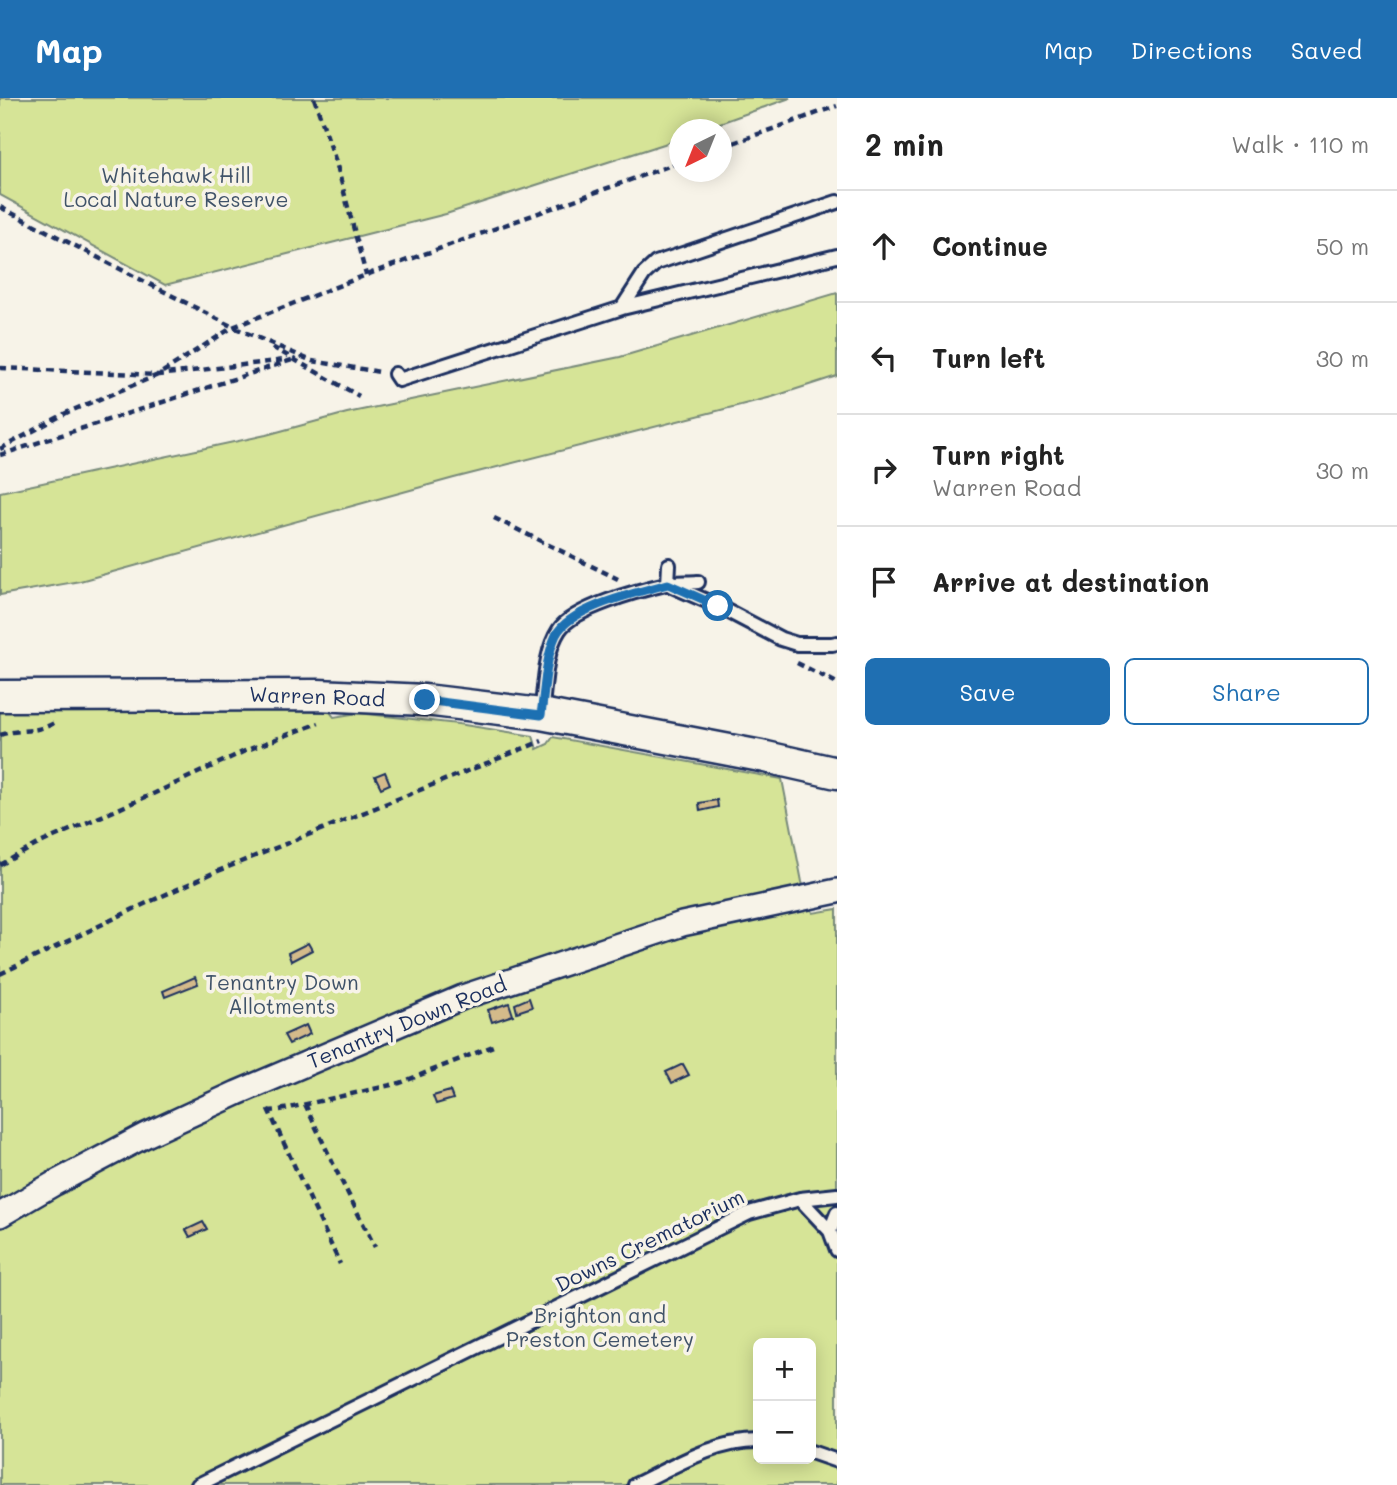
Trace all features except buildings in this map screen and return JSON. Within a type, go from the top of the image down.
[{"type":"street","name":"Warren Road","points":[[0,696],[318,695],[425,700],[542,724],[752,755],[837,773]]},
{"type":"street","name":"Tenantry Down Road","points":[[0,1215],[146,1135],[249,1087],[463,998],[682,924],[837,891]]},
{"type":"lane","points":[[622,308],[644,274],[656,263],[837,202]]},
{"type":"lane","points":[[394,374],[398,380],[622,308],[837,256]]},
{"type":"lane","points":[[668,584],[669,565]]},
{"type":"lane","points":[[542,724],[550,650],[563,624],[600,604],[668,584],[698,582]]},
{"type":"lane","points":[[668,584],[718,606],[781,639],[797,644],[837,643]]},
{"type":"lane","name":"Downs Crematorium","points":[[198,1485],[749,1213],[800,1199],[837,1195]]},
{"type":"lane","points":[[800,1199],[830,1231],[837,1250]]},
{"type":"lane","points":[[830,1231],[837,1213]]},
{"type":"lane","points":[[635,1485],[715,1448],[753,1441]]},
{"type":"lane","points":[[816,1454],[837,1461]]},
{"type":"path","points":[[314,98],[336,162],[366,275]]},
{"type":"path","points":[[732,143],[837,106]]},
{"type":"path","points":[[0,449],[68,412],[158,375],[233,327],[366,275],[669,166]]},
{"type":"path","points":[[0,207],[295,359],[359,396]]},
{"type":"path","points":[[233,327],[312,361],[394,374]]},
{"type":"path","points":[[0,368],[158,375],[295,359]]},
{"type":"path","points":[[0,455],[295,359]]},
{"type":"path","points":[[0,865],[40,843],[247,750],[325,720]]},
{"type":"path","points":[[0,734],[37,731],[58,721]]},
{"type":"path","points":[[0,974],[200,879],[542,741],[542,724]]},
{"type":"path","points":[[268,1111],[400,1083],[493,1046]]},
{"type":"path","points":[[265,1104],[340,1264]]},
{"type":"path","points":[[305,1104],[375,1247]]},
{"type":"green space","name":"Whitehawk Hill Local Nature Reserve","points":[[0,98],[790,98],[731,119],[669,119],[669,142],[664,144],[446,214],[165,285],[0,195]]},
{"type":"green space","points":[[837,293],[837,376],[772,397],[454,478],[80,581],[0,595],[0,492],[266,435],[347,413],[620,357]]},
{"type":"green space","name":"Tenantry Down Allotments","points":[[237,710],[330,712],[334,717],[358,713],[458,724],[533,736],[537,749],[548,744],[553,737],[782,779],[802,882],[813,913],[837,909],[837,1485],[0,1485],[0,712]]},
{"type":"route","points":[[425,700],[541,715],[550,650],[557,632],[570,619],[600,604],[668,584],[718,606]]},
{"type":"park label","name":"Brighton and Preston Cemetery","points":[[600,1328]]}]
